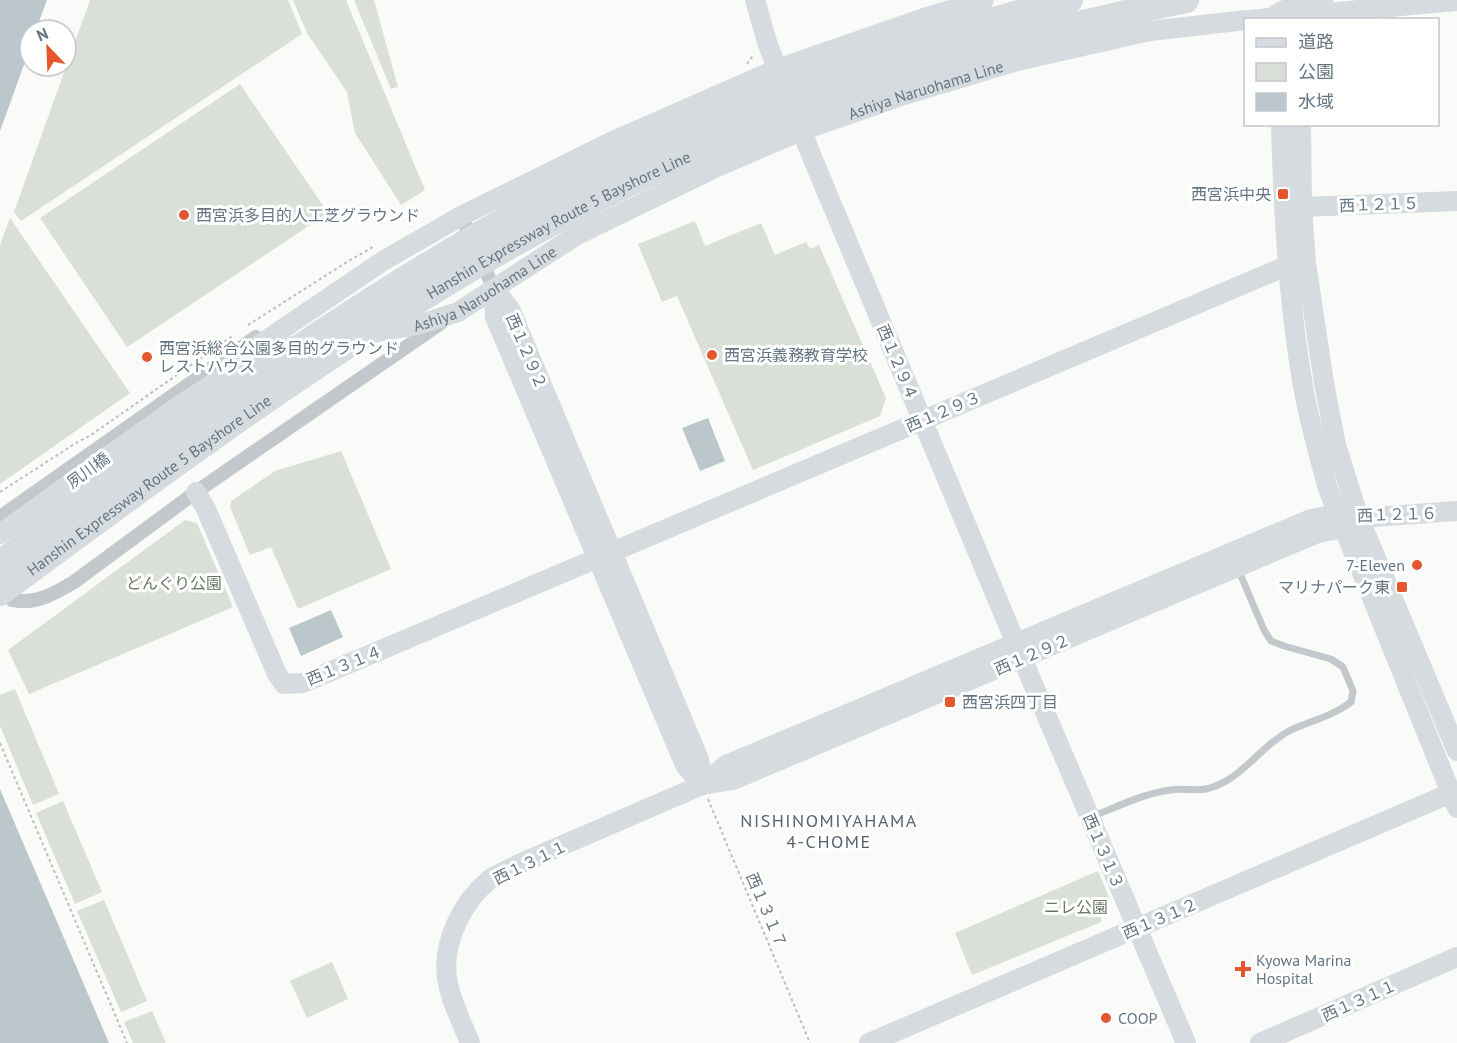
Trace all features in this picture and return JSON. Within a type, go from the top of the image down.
[{"type":"highway","name":"Hanshin Expressway Route 5 Bayshore Line","points":[[0,562],[237,390],[415,274],[501,222],[683,130],[766,95],[941,35],[1070,0]]},
{"type":"highway","name":"Hanshin Expressway Route 5 Bayshore Line","points":[[0,593],[157,477],[343,349],[513,244],[603,197],[690,155],[764,123],[861,87],[945,59],[1035,34],[1186,0]]},
{"type":"street","name":"西１２９４","points":[[755,0],[765,35],[801,132],[1019,651]]},
{"type":"street","points":[[177,407],[207,381],[336,292],[383,261],[461,216],[611,142],[777,69],[930,16],[984,0]]},
{"type":"street","name":"Ashiya Naruohama Line","points":[[1256,18],[1294,9],[1457,1]]},
{"type":"street","name":"Ashiya Naruohama Line","points":[[177,407],[262,351],[418,325],[458,312],[577,235],[717,167],[801,132],[901,96],[1017,61],[1150,31],[1244,20]]},
{"type":"street","points":[[1281,126],[1288,265],[1303,386],[1328,489],[1347,520],[1457,751]]},
{"type":"street","points":[[1302,126],[1302,207],[1306,263],[1347,520],[1454,800]]},
{"type":"street","name":"西１２１５","points":[[1302,207],[1457,201]]},
{"type":"street","points":[[461,216],[494,289]]},
{"type":"street","name":"西１２９３","points":[[605,554],[1288,265]]},
{"type":"street","name":"西１２９２","points":[[494,289],[495,317],[605,554],[685,765],[702,785],[726,765],[1237,567],[1347,520]]},
{"type":"street","points":[[0,517],[291,312],[336,292]]},
{"type":"street","points":[[0,584],[12,600],[23,602],[54,594],[389,357],[458,312]]},
{"type":"street","name":"夙川橋","points":[[0,534],[177,407]]},
{"type":"street","name":"西１３１４","points":[[196,492],[206,509],[277,674],[284,684],[303,683],[605,554]]},
{"type":"street","name":"西１２１６","points":[[1347,520],[1457,511]]},
{"type":"street","name":"西１２９２","points":[[1019,651],[1311,519],[1347,520]]},
{"type":"street","name":"西１３１３","points":[[1019,651],[1186,1043]]},
{"type":"street","name":"西１３１１","points":[[470,1043],[454,1004],[447,977],[448,948],[457,922],[471,899],[491,879],[519,864],[702,785]]},
{"type":"street","name":"西１３１２","points":[[869,1043],[1137,928],[1454,800]]},
{"type":"street","name":"西１３１１","points":[[1260,1043],[1457,957]]},
{"type":"lane","points":[[1090,817],[1149,794],[1172,789],[1206,789],[1230,780],[1266,747],[1288,732],[1342,710],[1352,702],[1353,691],[1343,667],[1331,659],[1271,641],[1237,567]]},
{"type":"path","points":[[0,743],[127,1043]]},
{"type":"path","name":"西１３１７","points":[[702,785],[810,1043]]},
{"type":"green space","points":[[90,0],[288,0],[302,34],[21,221],[14,212],[62,78],[78,78],[78,33]]},
{"type":"green space","points":[[293,0],[346,0],[425,190],[401,205],[355,133],[347,92],[307,33]]},
{"type":"green space","points":[[354,0],[374,0],[398,87],[391,89]]},
{"type":"green space","name":"西宮浜多目的人工芝グラウンド","points":[[240,84],[328,213],[127,347],[40,218]]},
{"type":"green space","points":[[10,218],[130,393],[0,484],[0,245]]},
{"type":"green space","points":[[695,221],[705,246],[761,223],[775,255],[806,242],[810,249],[819,245],[886,398],[880,416],[753,470],[677,296],[662,302],[638,244]]},
{"type":"green space","points":[[341,451],[391,569],[298,609],[271,547],[250,555],[230,507],[231,501],[275,471]]},
{"type":"green space","name":"どんぐり公園","points":[[185,520],[197,523],[233,607],[29,694],[8,650]]},
{"type":"green space","points":[[15,689],[59,794],[33,805],[0,726],[0,695]]},
{"type":"green space","points":[[63,801],[102,892],[75,904],[36,813]]},
{"type":"green space","name":"ニレ公園","points":[[1098,871],[1110,899],[1102,909],[1101,922],[972,975],[955,933]]},
{"type":"green space","points":[[104,900],[147,1001],[121,1012],[77,911]]},
{"type":"green space","points":[[332,962],[348,999],[307,1018],[290,981]]},
{"type":"green space","points":[[152,1011],[166,1043],[133,1043],[124,1022]]},
{"type":"water","points":[[0,0],[47,0],[40,18],[18,18],[19,78],[0,131]]},
{"type":"water","points":[[708,418],[725,461],[700,471],[682,428]]},
{"type":"water","points":[[331,610],[343,637],[301,656],[289,628]]},
{"type":"water","points":[[0,789],[109,1043],[0,1043]]},
{"type":"place","name":"西宮浜中央","points":[[1283,194]]},
{"type":"place","name":"西宮浜多目的人工芝グラウンド","points":[[184,215]]},
{"type":"place","name":"西宮浜義務教育学校","points":[[712,355]]},
{"type":"place","name":"西宮浜総合公園多目的グラウンド レストハウス","points":[[147,357]]},
{"type":"place","name":"7-Eleven","points":[[1417,565]]},
{"type":"place","name":"マリナパーク東","points":[[1402,587]]},
{"type":"place","name":"西宮浜四丁目","points":[[950,702]]},
{"type":"place","name":"Kyowa Marina Hospital","points":[[1243,969]]},
{"type":"place","name":"COOP","points":[[1106,1018]]},
{"type":"district","name":"NISHINOMIYAHAMA 4-CHOME","points":[[829,831]]}]
